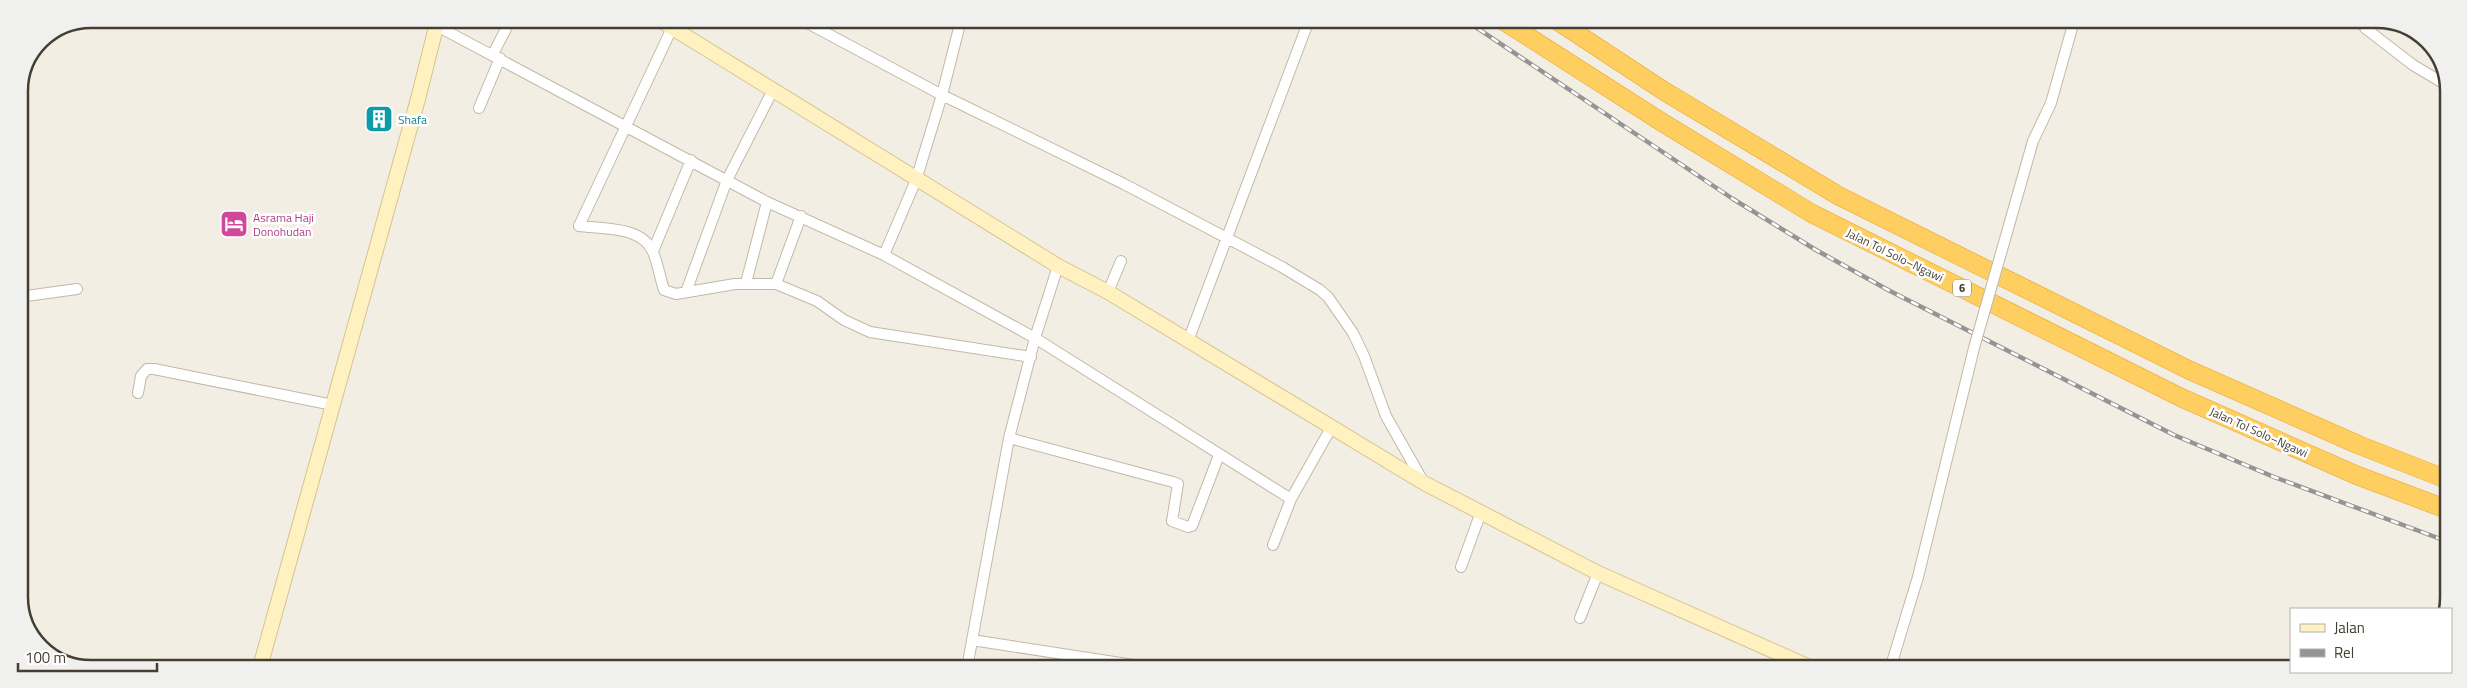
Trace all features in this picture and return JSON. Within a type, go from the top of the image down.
[{"type":"highway","name":"Jalan Tol Solo–Ngawi","points":[[1515,28],[1660,121],[1811,213],[2182,398],[2356,475],[2440,508]]},
{"type":"highway","name":"6","points":[[1568,28],[1664,91],[1839,196],[2189,370],[2359,445],[2440,477]]},
{"type":"main road","points":[[262,660],[437,28]]},
{"type":"main road","points":[[672,28],[1058,266],[1108,292],[1331,428],[1424,482],[1598,573],[1794,660]]},
{"type":"street","points":[[447,28],[767,202],[884,255],[1035,338],[1291,499]]},
{"type":"street","points":[[479,108],[508,28]]},
{"type":"street","points":[[672,28],[579,226],[628,232],[641,238],[652,251],[664,290],[676,294],[746,283],[776,284],[817,301],[859,329],[1031,357]]},
{"type":"street","points":[[815,28],[942,95],[1124,184],[1282,267],[1328,297],[1353,333],[1364,356],[1386,416],[1424,482]]},
{"type":"street","points":[[884,255],[916,180],[942,95],[958,28]]},
{"type":"street","points":[[1188,342],[1306,28]]},
{"type":"street","points":[[1893,660],[1918,577],[1977,338],[2033,141],[2051,103],[2072,28]]},
{"type":"street","points":[[2373,28],[2413,65],[2438,80]]},
{"type":"street","points":[[686,292],[727,180],[773,90]]},
{"type":"street","points":[[652,251],[691,160]]},
{"type":"street","points":[[746,283],[767,202]]},
{"type":"street","points":[[776,284],[801,216]]},
{"type":"street","points":[[1108,292],[1121,261]]},
{"type":"street","points":[[968,660],[1008,438],[1035,338],[1058,266]]},
{"type":"street","points":[[28,296],[77,290]]},
{"type":"street","points":[[138,393],[142,376],[147,369],[154,369],[333,405]]},
{"type":"street","points":[[1273,545],[1291,499],[1331,428]]},
{"type":"street","points":[[1008,438],[1178,484],[1172,521],[1188,527],[1192,526],[1219,455]]},
{"type":"street","points":[[1461,567],[1480,512]]},
{"type":"street","points":[[1580,618],[1598,573]]},
{"type":"street","points":[[972,640],[1101,660]]},
{"type":"railway","points":[[1477,28],[1733,199],[1816,250],[1890,291],[2174,435],[2274,477],[2440,539]]},
{"type":"place","name":"Shafa","points":[[379,119]]},
{"type":"place","name":"Asrama Haji Donohudan","points":[[234,224]]}]
